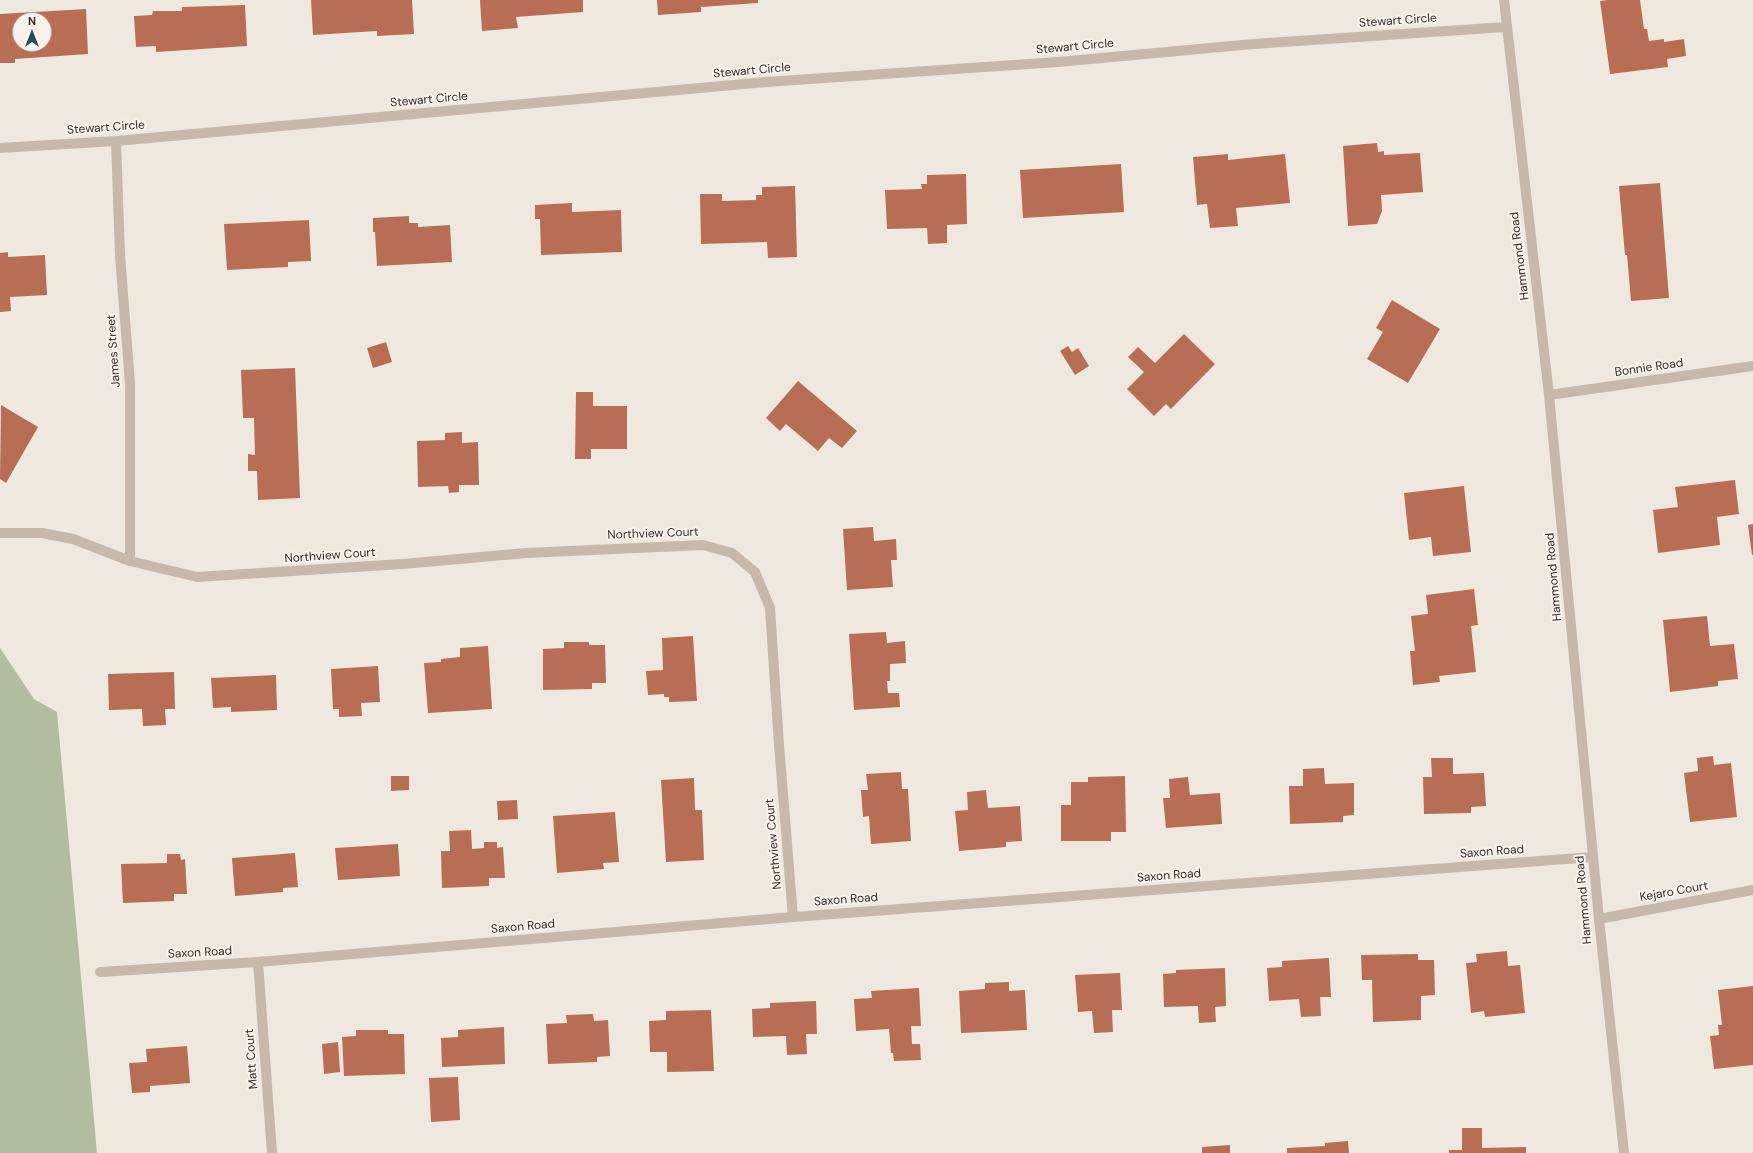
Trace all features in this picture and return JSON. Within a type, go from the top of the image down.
[{"type":"street","name":"Hammond Road","points":[[1504,0],[1549,395],[1599,919],[1624,1153]]},
{"type":"street","name":"Stewart Circle","points":[[0,148],[116,141],[766,82],[1058,62],[1261,44],[1506,27]]},
{"type":"street","name":"James Street","points":[[116,141],[120,255],[130,384],[130,561]]},
{"type":"street","name":"Bonnie Road","points":[[1549,395],[1753,366]]},
{"type":"street","name":"Northview Court","points":[[0,533],[42,533],[73,539],[130,561],[196,577],[403,564],[526,552],[703,545],[732,552],[755,572],[770,608],[793,917]]},
{"type":"street","name":"Saxon Road","points":[[100,972],[258,962],[793,917],[1593,857]]},
{"type":"street","name":"Kejaro Court","points":[[1599,919],[1753,890]]},
{"type":"street","name":"Matt Court","points":[[258,962],[272,1153]]},
{"type":"green space","points":[[0,648],[34,699],[57,712],[97,1153],[0,1153]]},
{"type":"building","points":[[311,0],[412,0],[414,34],[377,36],[377,31],[313,35]]},
{"type":"building","points":[[480,0],[583,0],[583,12],[516,17],[518,28],[482,31]]},
{"type":"building","points":[[657,0],[758,0],[758,3],[701,7],[701,12],[658,15]]},
{"type":"building","points":[[1640,0],[1644,29],[1647,29],[1649,41],[1664,39],[1664,42],[1684,39],[1686,56],[1667,59],[1668,67],[1610,74],[1600,1]]},
{"type":"building","points":[[245,5],[247,46],[156,52],[156,46],[136,47],[134,16],[152,15],[153,11],[182,11],[182,7]]},
{"type":"building","points":[[86,9],[88,54],[15,59],[15,63],[0,63],[0,14],[12,13],[12,52],[52,52],[52,12],[34,12]]},
{"type":"building","points":[[1377,143],[1378,152],[1384,151],[1384,155],[1420,153],[1423,192],[1381,195],[1382,211],[1377,224],[1348,226],[1343,146]]},
{"type":"building","points":[[1228,154],[1228,160],[1285,154],[1290,203],[1236,208],[1238,226],[1210,228],[1207,204],[1197,205],[1193,157]]},
{"type":"building","points":[[1121,164],[1124,212],[1023,218],[1020,170]]},
{"type":"building","points":[[966,174],[967,224],[947,225],[947,243],[928,244],[927,228],[887,229],[885,190],[922,189],[921,184],[927,184],[927,175]]},
{"type":"building","points":[[1660,183],[1669,298],[1631,301],[1619,186]]},
{"type":"building","points":[[795,186],[797,257],[768,258],[767,242],[701,244],[700,194],[722,194],[722,201],[756,200],[756,195],[762,195],[762,187]]},
{"type":"building","points":[[572,203],[572,212],[621,210],[622,252],[541,255],[540,219],[535,219],[535,205]]},
{"type":"building","points":[[409,216],[409,223],[418,223],[418,227],[450,225],[452,262],[377,266],[373,218]]},
{"type":"building","points":[[309,220],[311,261],[288,262],[288,267],[227,270],[224,224]]},
{"type":"building","points":[[8,252],[8,257],[45,255],[47,295],[10,297],[11,311],[0,312],[0,253]]},
{"type":"building","points":[[1392,300],[1440,329],[1408,383],[1367,359],[1383,332],[1376,328]]},
{"type":"building","points":[[1184,334],[1215,364],[1171,409],[1166,404],[1154,416],[1127,389],[1144,372],[1128,357],[1138,347],[1155,363]]},
{"type":"building","points":[[386,342],[392,362],[373,368],[367,348]]},
{"type":"building","points":[[1068,346],[1072,352],[1078,348],[1089,366],[1075,375],[1060,351]]},
{"type":"building","points":[[295,368],[300,498],[258,500],[257,471],[248,471],[248,454],[255,455],[254,418],[243,418],[241,370]]},
{"type":"building","points":[[798,381],[857,431],[842,448],[829,438],[818,451],[786,424],[780,431],[766,418]]},
{"type":"building","points":[[576,392],[593,392],[593,406],[627,406],[627,449],[591,449],[591,459],[575,459]]},
{"type":"building","points":[[1,405],[38,427],[6,483],[0,479]]},
{"type":"building","points":[[462,432],[462,443],[478,442],[479,485],[459,485],[459,492],[449,493],[448,486],[418,487],[417,441],[445,440],[445,433]]},
{"type":"building","points":[[1735,480],[1739,514],[1717,517],[1720,545],[1658,553],[1653,510],[1678,507],[1675,487]]},
{"type":"building","points":[[1464,486],[1471,552],[1433,556],[1431,537],[1409,540],[1404,493]]},
{"type":"building","points":[[1753,524],[1753,555],[1752,555],[1748,525]]},
{"type":"building","points":[[873,527],[874,541],[896,539],[897,560],[891,560],[893,587],[847,590],[843,529]]},
{"type":"building","points":[[1474,589],[1478,625],[1471,626],[1476,672],[1439,676],[1440,682],[1413,685],[1410,651],[1415,651],[1411,616],[1428,614],[1426,595]]},
{"type":"building","points":[[1707,616],[1710,646],[1734,644],[1738,679],[1718,681],[1718,686],[1670,692],[1663,620]]},
{"type":"building","points":[[886,632],[887,643],[905,641],[906,663],[890,664],[890,681],[887,681],[888,693],[899,693],[900,707],[854,710],[849,634]]},
{"type":"building","points":[[693,636],[697,701],[669,702],[669,697],[664,697],[664,694],[648,695],[646,671],[663,670],[662,638]]},
{"type":"building","points":[[564,642],[589,642],[589,645],[605,645],[606,683],[592,683],[592,689],[543,690],[543,649],[564,648]]},
{"type":"building","points":[[488,646],[492,709],[428,713],[424,663],[441,662],[441,659],[460,657],[460,648]]},
{"type":"building","points":[[378,666],[380,702],[361,703],[362,716],[339,717],[339,709],[333,709],[331,669]]},
{"type":"building","points":[[174,672],[175,709],[165,709],[166,725],[143,726],[142,709],[109,710],[108,674]]},
{"type":"building","points":[[276,675],[277,710],[231,712],[231,707],[213,708],[211,678]]},
{"type":"building","points":[[1713,756],[1714,765],[1731,763],[1737,817],[1690,822],[1684,773],[1698,771],[1697,758]]},
{"type":"building","points":[[1431,758],[1453,758],[1453,774],[1484,773],[1486,806],[1471,807],[1471,813],[1424,814],[1423,777],[1432,777]]},
{"type":"building","points":[[1324,768],[1325,784],[1354,783],[1354,815],[1343,816],[1343,822],[1290,824],[1289,786],[1303,786],[1303,769]]},
{"type":"building","points":[[901,772],[902,789],[908,789],[911,841],[871,844],[869,816],[863,817],[861,790],[868,790],[866,774]]},
{"type":"building","points":[[391,776],[409,776],[409,790],[391,791]]},
{"type":"building","points":[[1125,776],[1126,832],[1111,832],[1111,841],[1061,841],[1061,805],[1071,805],[1071,782],[1088,782],[1088,777]]},
{"type":"building","points":[[1188,777],[1190,795],[1220,793],[1222,824],[1166,828],[1163,798],[1170,798],[1169,779]]},
{"type":"building","points":[[694,778],[695,810],[702,810],[704,860],[666,862],[661,780]]},
{"type":"building","points":[[986,790],[988,808],[1020,806],[1022,841],[1006,842],[1006,847],[959,851],[955,811],[968,810],[967,792]]},
{"type":"building","points":[[517,800],[518,819],[498,820],[497,801]]},
{"type":"building","points":[[615,812],[619,862],[603,863],[604,869],[557,873],[553,816]]},
{"type":"building","points":[[471,830],[472,849],[484,848],[484,842],[497,842],[497,848],[503,847],[505,878],[489,878],[489,886],[442,888],[441,851],[450,851],[449,831]]},
{"type":"building","points":[[398,844],[400,876],[338,880],[335,848]]},
{"type":"building","points":[[295,853],[298,887],[283,888],[283,892],[235,896],[232,858]]},
{"type":"building","points":[[167,854],[180,854],[181,860],[185,859],[187,894],[174,894],[174,901],[123,903],[121,864],[167,863]]},
{"type":"building","points":[[1507,951],[1508,966],[1520,965],[1525,1013],[1485,1017],[1484,1011],[1471,1013],[1466,963],[1477,962],[1476,954]]},
{"type":"building","points":[[1418,954],[1418,960],[1434,960],[1435,995],[1421,996],[1421,1020],[1373,1022],[1372,980],[1362,980],[1361,955]]},
{"type":"building","points":[[1329,958],[1331,997],[1320,997],[1321,1016],[1301,1017],[1299,999],[1269,1001],[1267,968],[1282,967],[1282,961]]},
{"type":"building","points":[[1225,968],[1226,1006],[1215,1007],[1216,1022],[1199,1023],[1198,1006],[1164,1007],[1163,974],[1176,973],[1176,970]]},
{"type":"building","points":[[1120,973],[1122,1010],[1112,1010],[1113,1032],[1094,1033],[1092,1011],[1078,1012],[1075,975]]},
{"type":"building","points":[[1009,982],[1009,991],[1025,990],[1027,1030],[961,1033],[959,991],[985,989],[985,983]]},
{"type":"building","points":[[1753,986],[1753,1065],[1714,1069],[1710,1036],[1719,1035],[1718,1025],[1722,1025],[1718,990]]},
{"type":"building","points":[[919,988],[921,1026],[911,1026],[912,1044],[920,1044],[921,1060],[894,1061],[893,1053],[891,1053],[889,1029],[856,1031],[854,999],[872,998],[871,991]]},
{"type":"building","points":[[816,1001],[817,1034],[806,1034],[807,1054],[787,1055],[786,1036],[753,1037],[752,1009],[770,1008],[770,1003]]},
{"type":"building","points":[[711,1010],[714,1071],[667,1072],[667,1052],[650,1052],[649,1021],[666,1020],[666,1011]]},
{"type":"building","points":[[593,1014],[594,1021],[608,1020],[610,1056],[597,1057],[597,1062],[548,1064],[546,1024],[567,1023],[566,1015]]},
{"type":"building","points":[[504,1027],[505,1064],[442,1067],[441,1038],[458,1037],[458,1030]]},
{"type":"building","points":[[356,1030],[388,1030],[388,1034],[404,1034],[405,1074],[344,1076],[342,1037],[356,1036]]},
{"type":"building","points":[[338,1042],[340,1072],[324,1074],[322,1044]]},
{"type":"building","points":[[187,1046],[190,1083],[150,1086],[150,1092],[132,1093],[129,1063],[147,1062],[146,1049]]},
{"type":"building","points":[[458,1077],[460,1120],[431,1122],[429,1078]]},
{"type":"building","points":[[1462,1128],[1482,1128],[1482,1148],[1526,1147],[1526,1153],[1449,1153],[1449,1150],[1462,1150]]},
{"type":"building","points":[[1348,1141],[1349,1153],[1287,1153],[1287,1148],[1325,1146],[1325,1143]]},
{"type":"building","points":[[1230,1145],[1230,1153],[1202,1153],[1202,1147]]}]
